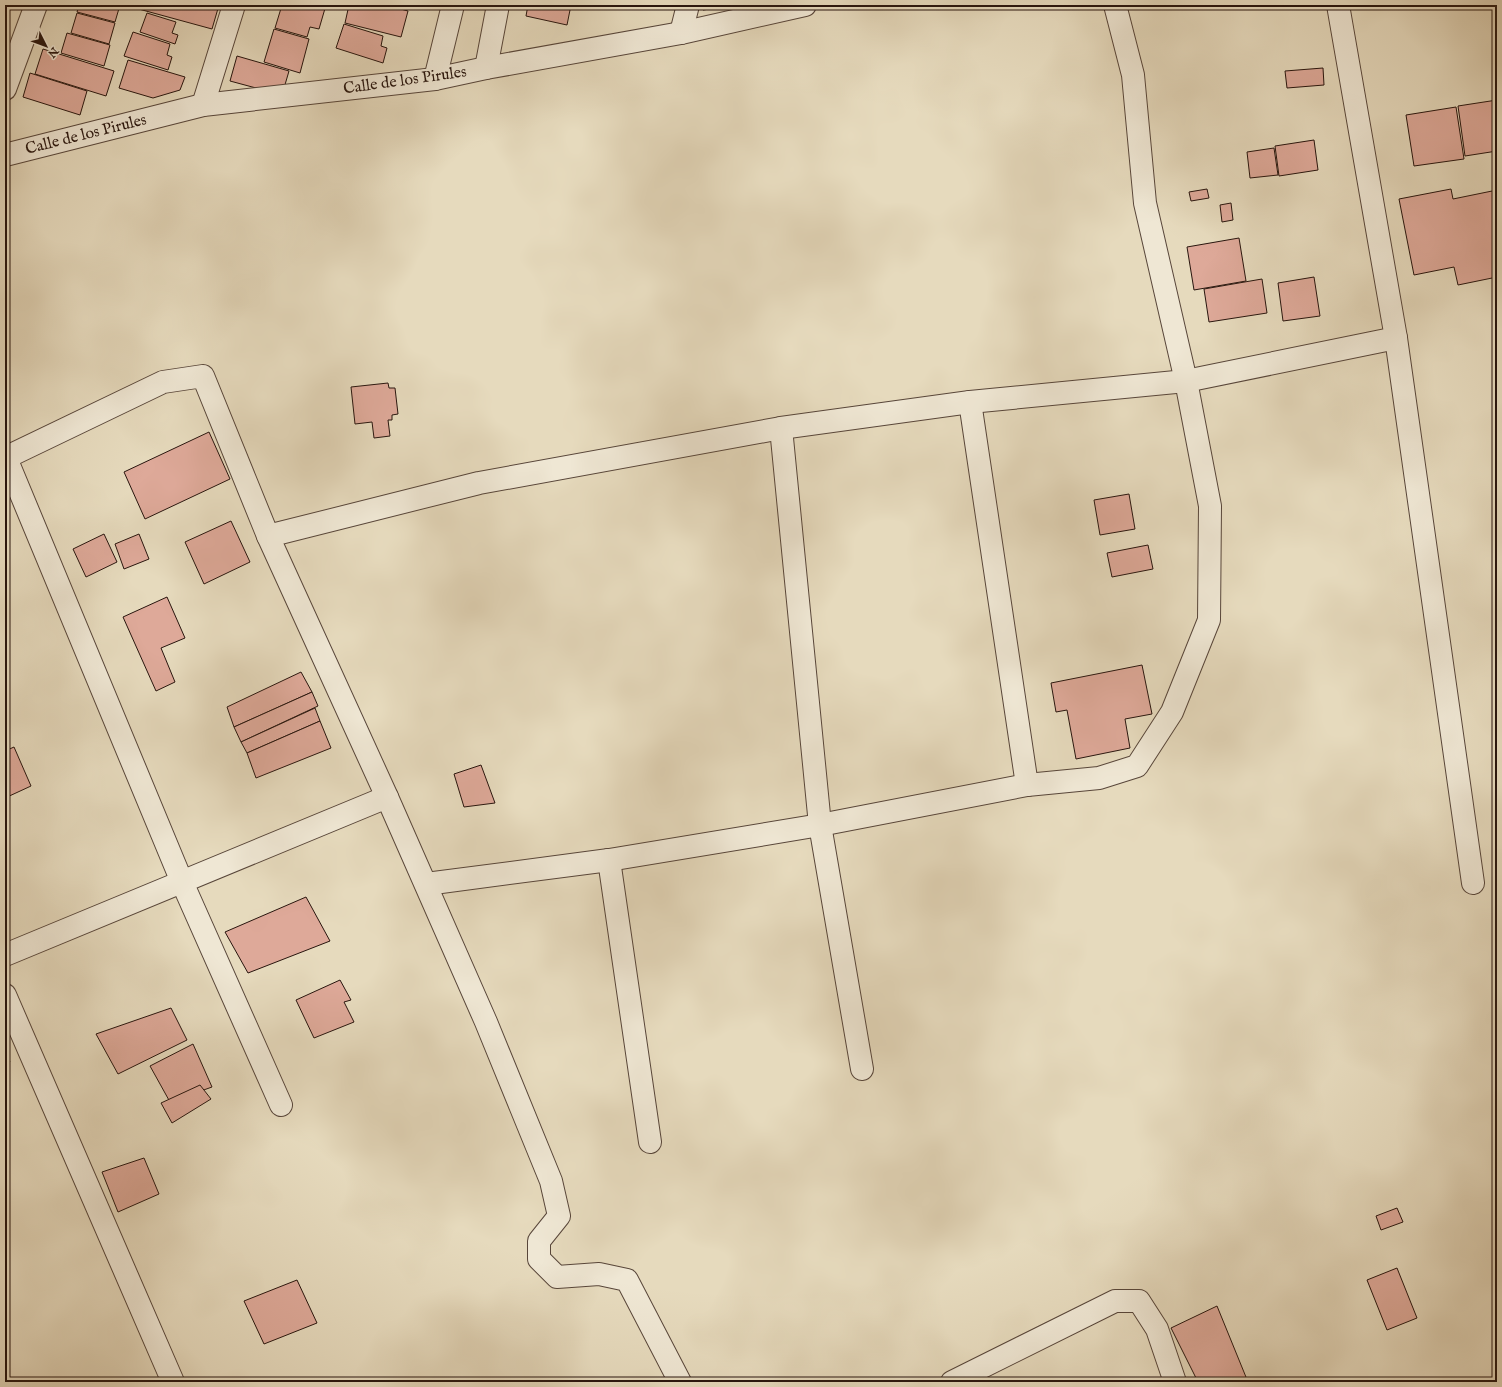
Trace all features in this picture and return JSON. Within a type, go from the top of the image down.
[{"type":"street","points":[[5,89],[36,5]]},
{"type":"street","points":[[203,106],[234,5]]},
{"type":"street","points":[[435,79],[453,5]]},
{"type":"street","points":[[486,68],[498,5]]},
{"type":"street","points":[[681,33],[688,5]]},
{"type":"street","name":"Calle de los Pirules","points":[[5,155],[203,106],[435,79],[486,68],[681,33],[805,5]]},
{"type":"street","points":[[426,884],[609,860],[820,825],[1027,785],[1099,778],[1137,766],[1172,712],[1209,620],[1210,506],[1186,381],[1145,203],[1133,75],[1115,5]]},
{"type":"street","points":[[1338,5],[1396,338],[1474,883]]},
{"type":"street","points":[[268,536],[479,483],[781,428],[970,402],[1186,381],[1396,338]]},
{"type":"street","points":[[281,1105],[182,882],[6,458],[163,382],[203,376],[268,536],[426,884],[486,1022],[551,1181],[559,1216],[539,1241],[539,1259],[557,1276],[599,1274],[627,1280],[680,1382]]},
{"type":"street","points":[[970,402],[1027,785]]},
{"type":"street","points":[[781,428],[820,825],[862,1069]]},
{"type":"street","points":[[5,955],[387,797]]},
{"type":"street","points":[[609,860],[650,1142]]},
{"type":"street","points":[[5,995],[173,1382]]},
{"type":"street","points":[[952,1382],[1115,1301],[1139,1301],[1157,1329],[1174,1382]]},
{"type":"building","points":[[79,5],[120,5],[115,22],[77,12]]},
{"type":"building","points":[[136,5],[219,5],[212,29],[135,8]]},
{"type":"building","points":[[282,5],[326,5],[319,29],[310,27],[307,37],[275,28]]},
{"type":"building","points":[[349,5],[386,5],[408,11],[401,37],[345,23]]},
{"type":"building","points":[[394,5],[409,5],[408,8]]},
{"type":"building","points":[[528,5],[571,5],[567,25],[526,16]]},
{"type":"building","points":[[704,5],[738,5],[703,10]]},
{"type":"building","points":[[77,13],[115,23],[109,44],[71,33]]},
{"type":"building","points":[[147,13],[176,22],[172,33],[178,35],[175,44],[140,32]]},
{"type":"building","points":[[344,24],[383,36],[381,46],[387,48],[383,63],[336,48]]},
{"type":"building","points":[[274,29],[309,39],[300,73],[264,62]]},
{"type":"building","points":[[133,32],[170,44],[167,55],[172,57],[168,70],[124,56]]},
{"type":"building","points":[[67,33],[110,45],[104,66],[61,53]]},
{"type":"building","points":[[43,49],[114,71],[106,96],[35,74]]},
{"type":"building","points":[[237,56],[289,71],[282,95],[230,81]]},
{"type":"building","points":[[128,60],[185,77],[180,90],[153,98],[119,88]]},
{"type":"building","points":[[1323,68],[1324,85],[1287,88],[1285,71]]},
{"type":"building","points":[[30,73],[87,91],[80,115],[23,97]]},
{"type":"building","points":[[1497,100],[1497,151],[1465,156],[1458,106]]},
{"type":"building","points":[[1456,107],[1464,159],[1414,166],[1406,115]]},
{"type":"building","points":[[1314,140],[1318,170],[1279,176],[1275,146]]},
{"type":"building","points":[[1274,148],[1278,175],[1250,178],[1247,152]]},
{"type":"building","points":[[1207,189],[1209,198],[1191,201],[1189,192]]},
{"type":"building","points":[[1451,189],[1453,199],[1497,190],[1497,258],[1495,258],[1497,277],[1458,285],[1454,267],[1414,275],[1399,199]]},
{"type":"building","points":[[1231,203],[1233,220],[1222,222],[1220,205]]},
{"type":"building","points":[[1239,238],[1246,281],[1194,290],[1187,247]]},
{"type":"building","points":[[1314,277],[1320,316],[1283,321],[1278,283]]},
{"type":"building","points":[[1262,279],[1267,313],[1209,322],[1204,289]]},
{"type":"building","points":[[388,383],[389,388],[395,388],[398,414],[392,415],[392,420],[388,420],[390,436],[374,438],[372,422],[355,424],[351,387]]},
{"type":"building","points":[[209,432],[230,479],[145,519],[124,472]]},
{"type":"building","points":[[1129,494],[1135,529],[1100,535],[1094,500]]},
{"type":"building","points":[[231,521],[250,562],[204,584],[185,542]]},
{"type":"building","points":[[104,534],[117,562],[86,577],[73,549]]},
{"type":"building","points":[[139,534],[149,559],[124,569],[115,544]]},
{"type":"building","points":[[1148,545],[1153,569],[1112,577],[1107,553]]},
{"type":"building","points":[[167,597],[185,638],[161,648],[175,682],[156,691],[123,617]]},
{"type":"building","points":[[1142,665],[1152,714],[1125,719],[1130,748],[1076,759],[1067,710],[1056,712],[1051,683]]},
{"type":"building","points":[[301,672],[312,692],[234,727],[227,707]]},
{"type":"building","points":[[312,692],[318,706],[241,742],[234,727]]},
{"type":"building","points":[[315,708],[320,721],[247,753],[241,742]]},
{"type":"building","points":[[320,721],[331,748],[256,778],[247,753]]},
{"type":"building","points":[[14,747],[31,786],[5,798],[5,751]]},
{"type":"building","points":[[481,765],[495,803],[464,807],[454,774]]},
{"type":"building","points":[[306,897],[330,941],[248,973],[225,932]]},
{"type":"building","points":[[340,980],[351,1000],[344,1002],[354,1022],[314,1038],[296,1000]]},
{"type":"building","points":[[171,1008],[187,1040],[118,1074],[96,1034]]},
{"type":"building","points":[[193,1044],[212,1087],[170,1102],[150,1066]]},
{"type":"building","points":[[5,1054],[10,1062],[5,1065]]},
{"type":"building","points":[[200,1085],[211,1099],[172,1123],[161,1103]]},
{"type":"building","points":[[144,1158],[159,1194],[118,1212],[102,1172]]},
{"type":"building","points":[[1397,1208],[1403,1222],[1381,1230],[1376,1216]]},
{"type":"building","points":[[1397,1268],[1417,1318],[1387,1330],[1367,1280]]},
{"type":"building","points":[[297,1280],[317,1323],[264,1344],[244,1301]]},
{"type":"building","points":[[1217,1306],[1248,1382],[1198,1382],[1171,1328]]}]
